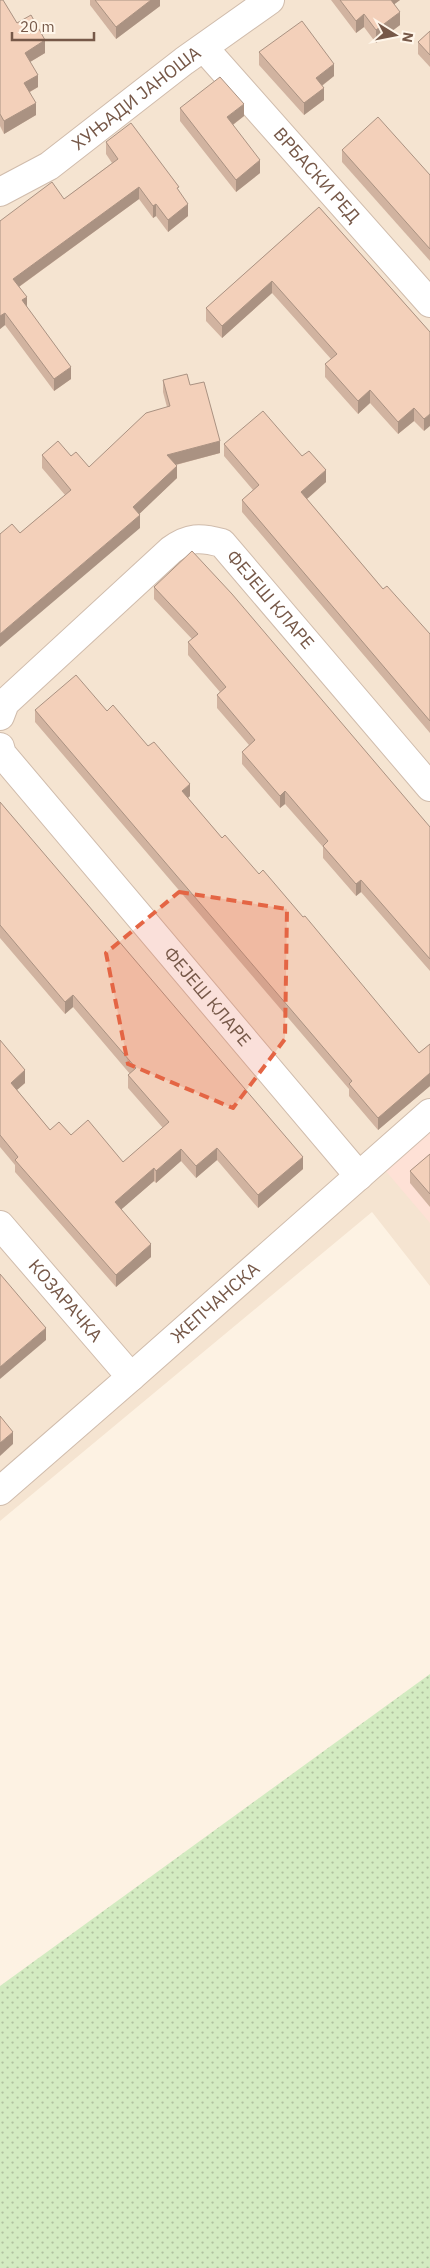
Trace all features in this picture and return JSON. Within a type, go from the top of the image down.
[{"type":"street","name":"ХУЊАДИ ЈАНОША","points":[[1,188],[48,166],[270,0]]},
{"type":"street","name":"ВРБАСКИ РЕД","points":[[204,48],[430,303]]},
{"type":"street","name":"ФЕЈЕШ КЛАРЕ","points":[[0,716],[5,703],[170,550],[190,539],[208,539],[222,543],[430,787]]},
{"type":"street","name":"ФЕЈЕШ КЛАРЕ","points":[[0,747],[2,754],[8,762],[358,1176]]},
{"type":"street","name":"ЖЕПЧАНСКА","points":[[0,1491],[131,1378],[430,1113]]},
{"type":"street","name":"КОЗАРАЧКА","points":[[0,1225],[131,1378]]},
{"type":"highlighted area","points":[[179,892],[287,909],[285,1039],[233,1108],[128,1064],[106,953]]},
{"type":"shaded area","points":[[0,0],[430,0],[430,1286],[372,1212],[0,1521]]},
{"type":"shaded area","points":[[430,1118],[430,1223],[378,1162]]},
{"type":"green space","points":[[430,1674],[430,2268],[0,2268],[0,1986]]},
{"type":"building","points":[[0,0],[3,0],[17,23],[31,15],[45,40],[25,53],[38,75],[24,83],[36,103],[4,121],[0,114]]},
{"type":"building","points":[[95,0],[151,0],[116,27]]},
{"type":"building","points":[[340,0],[391,0],[400,12],[376,30],[364,14],[356,21]]},
{"type":"building","points":[[302,21],[334,64],[316,78],[324,88],[304,103],[259,52]]},
{"type":"building","points":[[430,31],[430,55],[418,42]]},
{"type":"building","points":[[220,77],[244,104],[227,117],[260,160],[236,180],[180,108]]},
{"type":"building","points":[[378,117],[430,175],[430,249],[342,150]]},
{"type":"building","points":[[131,123],[179,187],[177,188],[188,204],[168,220],[156,204],[153,206],[139,187],[13,279],[27,297],[22,300],[71,367],[54,379],[5,313],[0,316],[0,221],[52,182],[64,199],[118,159],[106,142]]},
{"type":"building","points":[[319,207],[430,332],[430,414],[424,419],[414,408],[398,422],[370,390],[358,401],[325,364],[337,354],[272,281],[222,326],[206,308]]},
{"type":"building","points":[[187,374],[190,385],[204,382],[220,441],[167,455],[177,466],[133,507],[140,515],[0,634],[0,534],[12,524],[20,533],[71,490],[42,455],[58,441],[71,456],[76,452],[89,467],[146,413],[170,406],[163,380]]},
{"type":"building","points":[[263,411],[302,456],[309,451],[326,470],[301,492],[383,589],[387,586],[430,634],[430,721],[242,500],[259,485],[224,444]]},
{"type":"building","points":[[192,551],[232,594],[430,827],[430,959],[361,880],[356,884],[323,846],[328,841],[285,791],[280,796],[242,752],[255,740],[217,695],[226,687],[188,642],[198,634],[154,587]]},
{"type":"building","points":[[76,675],[107,711],[113,705],[148,746],[154,742],[190,784],[182,791],[222,838],[225,835],[259,874],[263,870],[303,917],[305,916],[419,1053],[430,1044],[430,1073],[378,1118],[349,1084],[352,1081],[35,710]]},
{"type":"building","points":[[0,802],[303,1157],[258,1195],[217,1148],[196,1166],[181,1149],[156,1171],[154,1168],[115,1202],[151,1244],[116,1275],[15,1160],[18,1157],[0,1135],[0,1040],[25,1070],[11,1083],[50,1130],[59,1122],[71,1135],[88,1120],[123,1162],[169,1122],[128,1075],[136,1068],[73,995],[65,1002],[0,925]]},
{"type":"building","points":[[430,1154],[430,1194],[410,1171]]},
{"type":"building","points":[[0,1274],[46,1328],[0,1367]]},
{"type":"building","points":[[0,1416],[13,1432],[0,1443]]}]
